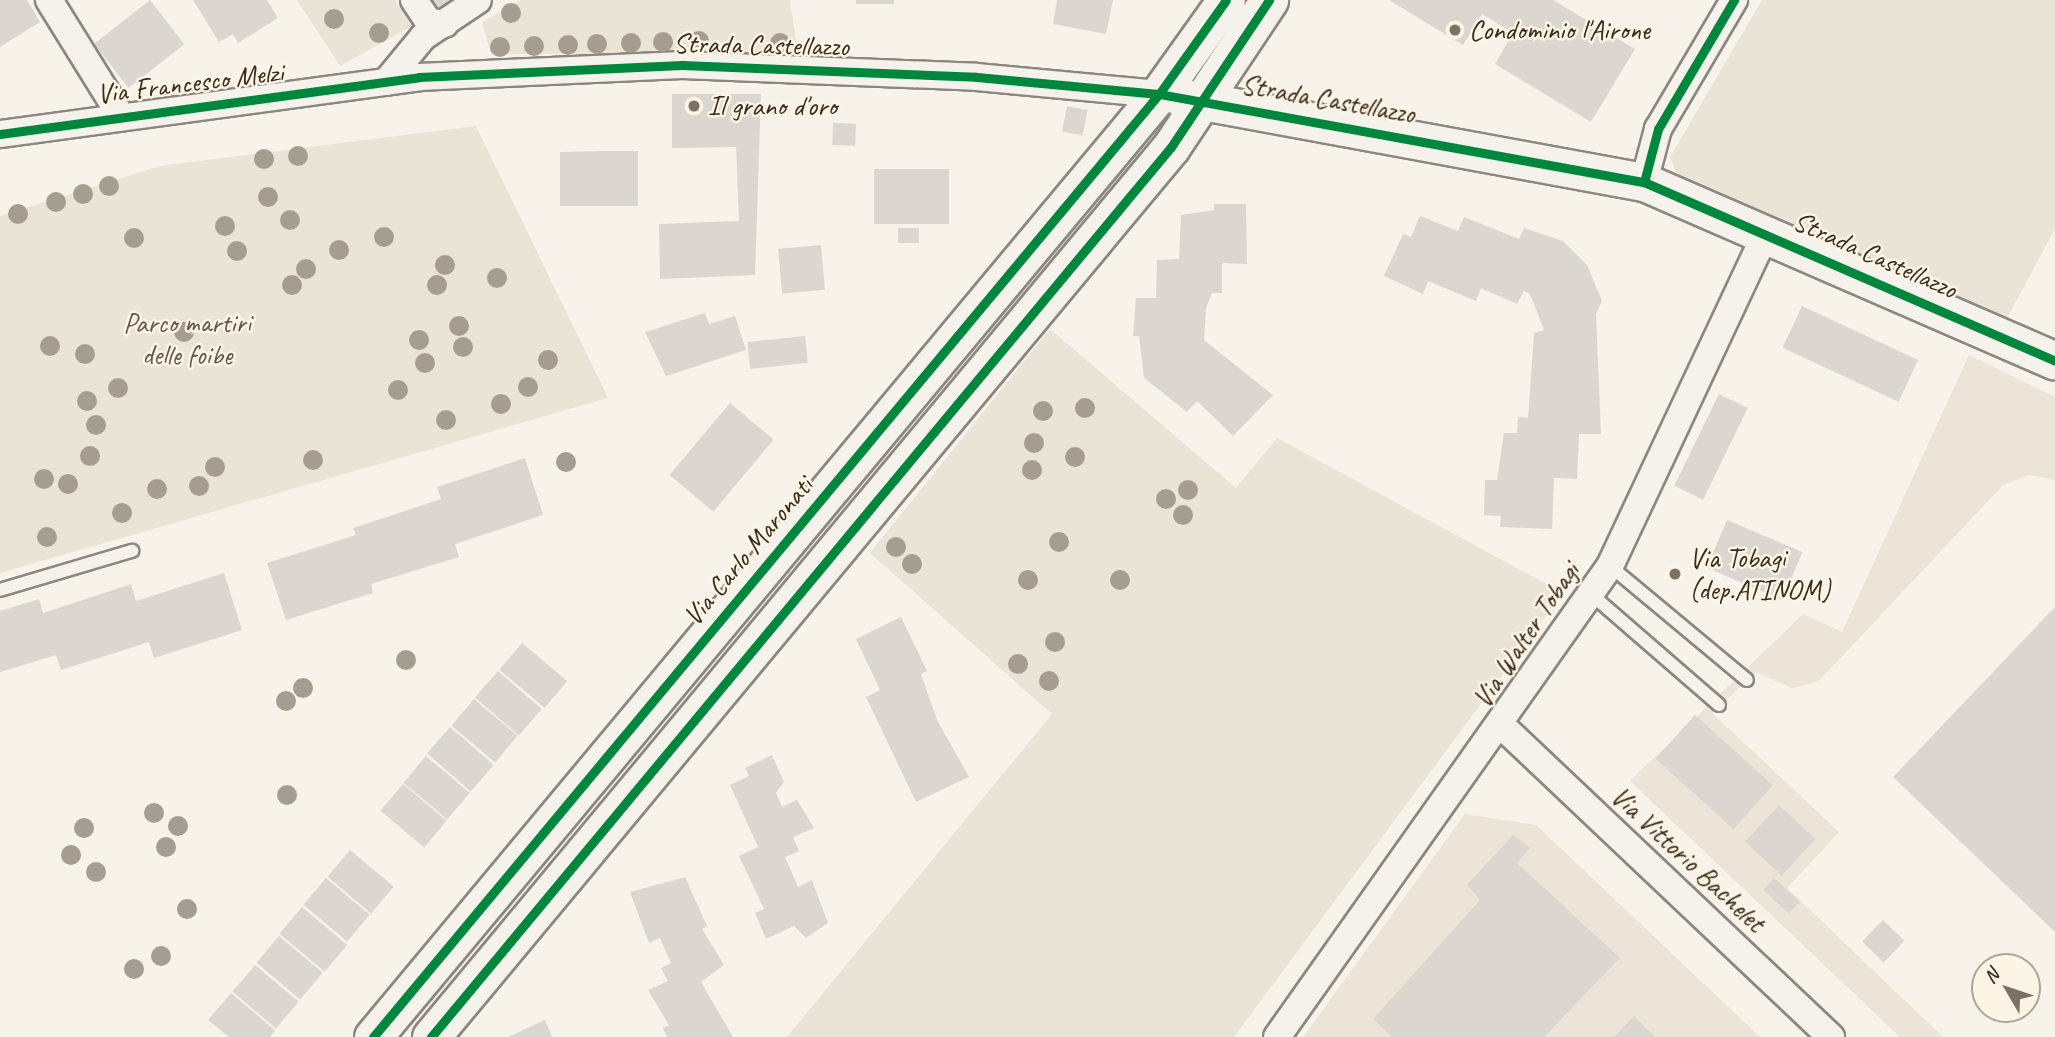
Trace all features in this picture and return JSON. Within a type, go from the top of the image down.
[{"type":"street","points":[[49,0],[119,113]]},
{"type":"street","points":[[414,0],[429,22],[445,24]]},
{"type":"street","points":[[386,82],[423,37],[478,0]]},
{"type":"street","name":"Via Carlo Maronati","points":[[373,1037],[1159,94],[1226,0]]},
{"type":"street","points":[[431,1037],[1162,158],[1269,0]]},
{"type":"street","points":[[1643,182],[1658,129],[1734,0]]},
{"type":"street","name":"Strada Castellazzo","points":[[386,82],[682,65],[803,67],[1159,94],[1202,100],[1643,182],[1767,232],[2055,361]]},
{"type":"street","name":"Via Francesco Melzi","points":[[0,134],[119,113],[386,82]]},
{"type":"street","name":"Via Walter Tobagi","points":[[1276,1037],[1503,726],[1610,566],[1767,232]]},
{"type":"street","name":"Via Vittorio Bachelet","points":[[1503,726],[1831,1037]]},
{"type":"lane","points":[[0,590],[132,551]]},
{"type":"lane","points":[[1610,566],[1747,680]]},
{"type":"lane","points":[[1592,595],[1719,705]]},
{"type":"shaded area","points":[[1969,355],[2055,397],[2055,480],[2029,475],[2003,485],[1818,682],[1792,688],[1756,672],[1712,713],[1839,832],[1787,888],[1943,1037],[1900,1037],[1630,781],[1803,614],[1842,632]]},
{"type":"shaded area","points":[[1465,814],[1536,825],[1760,1037],[1303,1037]]},
{"type":"green space","points":[[297,0],[395,0],[412,26],[340,66]]},
{"type":"green space","points":[[521,0],[790,0],[798,53],[491,54],[482,22]]},
{"type":"green space","points":[[1762,0],[2055,0],[2055,229],[2006,320],[1679,179],[1670,157]]},
{"type":"green space","name":"Parco martiri delle foibe","points":[[476,126],[608,398],[0,573],[0,216],[160,166]]},
{"type":"green space","points":[[1050,329],[1236,488],[1277,438],[1563,593],[1234,1037],[787,1037],[1052,714],[870,553]]},
{"type":"building","points":[[0,0],[27,0],[40,22],[0,47]]},
{"type":"building","points":[[150,0],[184,44],[129,88],[94,44]]},
{"type":"building","points":[[193,0],[267,0],[278,18],[238,43],[233,34],[219,42]]},
{"type":"building","points":[[427,0],[457,0],[435,13]]},
{"type":"building","points":[[856,0],[894,0],[894,4],[856,4]]},
{"type":"building","points":[[1057,0],[1113,0],[1106,34],[1053,24]]},
{"type":"building","points":[[1389,0],[1553,0],[1635,49],[1591,122],[1495,64],[1513,33],[1482,14],[1463,45]]},
{"type":"building","points":[[672,94],[761,94],[755,275],[660,279],[659,224],[739,221],[736,147],[672,148]]},
{"type":"building","points":[[1067,106],[1088,110],[1083,136],[1062,132]]},
{"type":"building","points":[[833,123],[856,124],[855,146],[832,145]]},
{"type":"building","points":[[638,151],[638,206],[560,206],[560,152]]},
{"type":"building","points":[[874,169],[949,169],[949,224],[874,224]]},
{"type":"building","points":[[1214,204],[1246,204],[1247,264],[1222,263],[1222,293],[1212,293],[1206,308],[1204,340],[1273,395],[1233,436],[1197,401],[1187,412],[1144,378],[1139,336],[1133,336],[1136,298],[1156,298],[1157,260],[1179,259],[1181,215],[1214,210]]},
{"type":"building","points":[[1420,216],[1458,231],[1464,217],[1519,239],[1524,228],[1563,241],[1587,265],[1602,301],[1596,314],[1601,434],[1579,434],[1577,479],[1554,478],[1552,529],[1500,527],[1501,516],[1484,515],[1485,480],[1497,480],[1504,433],[1517,433],[1518,417],[1528,418],[1534,333],[1544,330],[1530,294],[1524,291],[1517,304],[1481,288],[1476,301],[1428,281],[1423,294],[1384,276],[1403,234],[1411,237]]},
{"type":"building","points":[[898,228],[919,228],[919,243],[898,243]]},
{"type":"building","points":[[821,245],[825,290],[782,294],[778,249]]},
{"type":"building","points":[[1802,306],[1918,360],[1899,402],[1783,348]]},
{"type":"building","points":[[705,313],[709,324],[735,316],[746,350],[666,376],[645,332]]},
{"type":"building","points":[[805,336],[808,363],[750,369],[747,342]]},
{"type":"building","points":[[1719,394],[1748,408],[1703,500],[1674,486]]},
{"type":"building","points":[[730,403],[774,440],[713,512],[670,475]]},
{"type":"building","points":[[525,458],[543,515],[455,544],[459,557],[371,584],[373,593],[286,620],[267,563],[356,535],[353,528],[441,499],[437,487]]},
{"type":"building","points":[[1727,520],[1802,552],[1782,600],[1707,568]]},
{"type":"building","points":[[224,573],[242,630],[154,658],[149,642],[61,670],[56,655],[0,672],[0,611],[39,599],[43,613],[131,584],[136,601]]},
{"type":"building","points":[[2055,607],[2055,932],[1893,777]]},
{"type":"building","points":[[901,617],[927,671],[921,674],[937,720],[969,777],[916,802],[866,697],[880,690],[856,639]]},
{"type":"building","points":[[522,643],[567,681],[545,708],[500,670]]},
{"type":"building","points":[[498,671],[542,709],[519,735],[475,697]]},
{"type":"building","points":[[474,699],[518,736],[495,762],[452,726]]},
{"type":"building","points":[[1695,715],[1773,785],[1734,829],[1656,759]]},
{"type":"building","points":[[450,727],[494,765],[471,791],[427,753]]},
{"type":"building","points":[[772,755],[784,782],[776,793],[782,807],[797,800],[814,828],[793,837],[799,851],[785,857],[798,887],[812,880],[828,923],[806,938],[794,926],[766,939],[755,913],[764,909],[739,856],[758,847],[730,785],[749,776],[745,768]]},
{"type":"building","points":[[426,756],[470,793],[447,819],[404,783]]},
{"type":"building","points":[[403,784],[447,821],[424,847],[381,811]]},
{"type":"building","points":[[1779,805],[1816,839],[1781,876],[1745,842]]},
{"type":"building","points":[[1513,835],[1530,848],[1517,863],[1620,958],[1544,1037],[1392,1037],[1373,1019],[1480,900],[1467,885]]},
{"type":"building","points":[[350,850],[394,887],[371,913],[328,877]]},
{"type":"building","points":[[685,877],[707,926],[702,929],[724,965],[701,982],[733,1037],[667,1037],[663,1028],[669,1025],[648,990],[668,981],[661,968],[671,963],[660,938],[649,943],[630,892]]},
{"type":"building","points":[[326,878],[370,915],[347,941],[304,905]]},
{"type":"building","points":[[1774,878],[1800,902],[1789,914],[1763,890]]},
{"type":"building","points":[[302,907],[347,945],[325,972],[280,934]]},
{"type":"building","points":[[1883,920],[1905,941],[1884,962],[1862,942]]},
{"type":"building","points":[[279,936],[323,973],[300,999],[257,963]]},
{"type":"building","points":[[255,965],[299,1002],[276,1028],[233,992]]},
{"type":"building","points":[[231,993],[275,1030],[270,1037],[229,1037],[208,1020]]},
{"type":"building","points":[[1634,1016],[1655,1037],[1614,1037]]},
{"type":"building","points":[[545,1020],[552,1037],[508,1037]]},
{"type":"cycle path","points":[[373,1037],[1159,94],[1226,0]]},
{"type":"cycle path","points":[[431,1037],[1171,147],[1269,0]]},
{"type":"cycle path","points":[[1644,182],[1658,129],[1734,0]]},
{"type":"cycle path","points":[[0,134],[419,77],[682,65],[976,77],[1159,94],[1644,182],[2055,361]]},
{"type":"place","name":"Condominio l'Airone","points":[[1455,30]]},
{"type":"place","name":"Il grano d'oro","points":[[694,106]]},
{"type":"place","name":"Via Tobagi (dep.ATINOM)","points":[[1675,574]]}]
